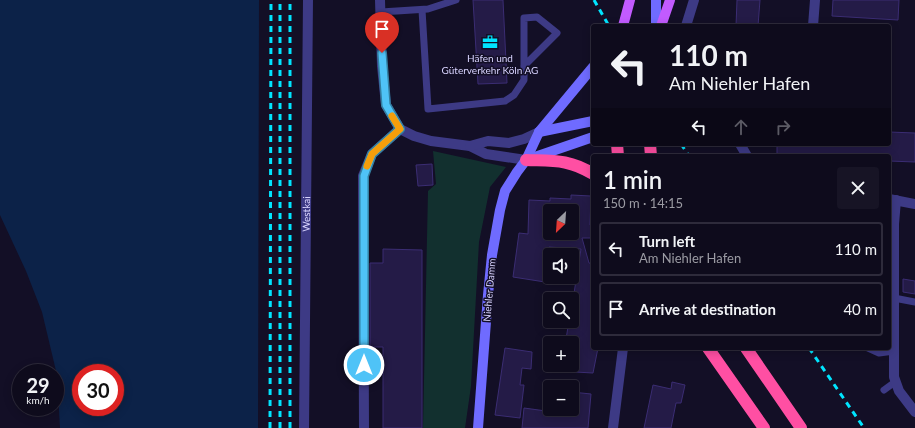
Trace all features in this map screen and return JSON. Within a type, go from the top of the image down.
[{"type":"highway","points":[[526,160],[563,161],[591,173]]},
{"type":"highway","points":[[709,350],[764,428]]},
{"type":"highway","points":[[747,350],[801,428]]},
{"type":"main road","points":[[624,21],[630,0]]},
{"type":"main road","points":[[662,24],[670,0]]},
{"type":"street","name":"Westkai","points":[[304,428],[308,0]]},
{"type":"street","points":[[380,0],[382,66],[386,105],[400,129],[414,136],[431,141],[470,146],[486,154],[526,160],[591,138]]},
{"type":"street","points":[[624,0],[624,21]]},
{"type":"street","points":[[656,0],[656,24]]},
{"type":"street","points":[[687,24],[694,0]]},
{"type":"street","points":[[813,24],[815,0]]},
{"type":"street","name":"Niehler Damm","points":[[478,428],[492,255],[505,191],[526,160],[539,132],[591,69]]},
{"type":"street","points":[[470,146],[488,142],[508,143],[524,139],[539,132],[591,121]]},
{"type":"street","points":[[364,428],[364,176],[372,154],[400,129]]},
{"type":"street","points":[[915,204],[893,200],[894,377],[900,391],[915,412]]},
{"type":"street","points":[[613,428],[623,350]]},
{"type":"lane","points":[[381,12],[422,10],[456,0]]},
{"type":"lane","points":[[422,10],[428,109],[504,101],[514,94],[524,80],[524,66],[524,18],[537,17],[557,33],[524,66]]},
{"type":"lane","points":[[894,298],[915,302]]},
{"type":"lane","points":[[872,350],[879,353],[894,351]]},
{"type":"lane","points":[[884,390],[895,382]]},
{"type":"green space","points":[[433,151],[506,167],[490,187],[479,242],[471,386],[465,428],[423,428],[428,191],[436,184]]},
{"type":"water","points":[[0,0],[259,0],[258,428],[60,428],[59,416],[64,416],[64,364],[54,364],[42,312],[26,271],[0,215]]},
{"type":"building","name":"Häfen und Güterverkehr Köln AG","points":[[473,0],[503,0],[507,83],[478,84]]},
{"type":"building","points":[[737,0],[760,0],[758,24],[736,24]]},
{"type":"building","points":[[833,0],[899,0],[898,20],[832,16]]},
{"type":"building","points":[[891,132],[915,133],[915,162],[891,161],[891,154],[777,154],[777,146],[891,146]]},
{"type":"building","points":[[432,164],[433,185],[418,186],[416,165]]},
{"type":"building","points":[[571,195],[591,196],[591,238],[582,238],[589,263],[591,264],[591,350],[598,350],[593,373],[575,372],[579,372],[579,336],[566,336],[568,328],[579,328],[579,292],[574,292],[575,284],[579,284],[579,262],[581,249],[543,248],[543,282],[513,277],[519,233],[528,234],[529,200],[550,201],[550,198],[571,199]]},
{"type":"building","points":[[383,249],[422,250],[422,428],[383,428],[383,347],[370,347],[370,263],[383,263]]},
{"type":"building","points":[[903,279],[915,281],[915,294],[903,292]]},
{"type":"building","points":[[505,348],[532,352],[531,369],[522,368],[520,385],[524,385],[520,418],[495,415]]},
{"type":"building","points":[[672,382],[685,385],[681,403],[676,403],[671,428],[644,428],[653,385],[671,389]]},
{"type":"building","points":[[579,393],[591,394],[588,428],[522,428],[524,408],[543,411],[543,416],[579,416]]},
{"type":"railway","points":[[270,428],[271,0]]},
{"type":"railway","points":[[280,0],[280,428]]},
{"type":"railway","points":[[290,0],[290,428]]},
{"type":"railway","points":[[594,0],[608,24]]},
{"type":"railway","points":[[682,146],[688,154]]},
{"type":"railway","points":[[810,350],[864,428]]},
{"type":"slow traffic","points":[[367,166],[372,154],[400,129],[392,116]]},
{"type":"place","name":"Häfen und Güterverkehr Köln AG","points":[[490,42]]},
{"type":"route","points":[[364,365],[364,176],[372,154],[400,129],[386,105],[382,53]]}]
